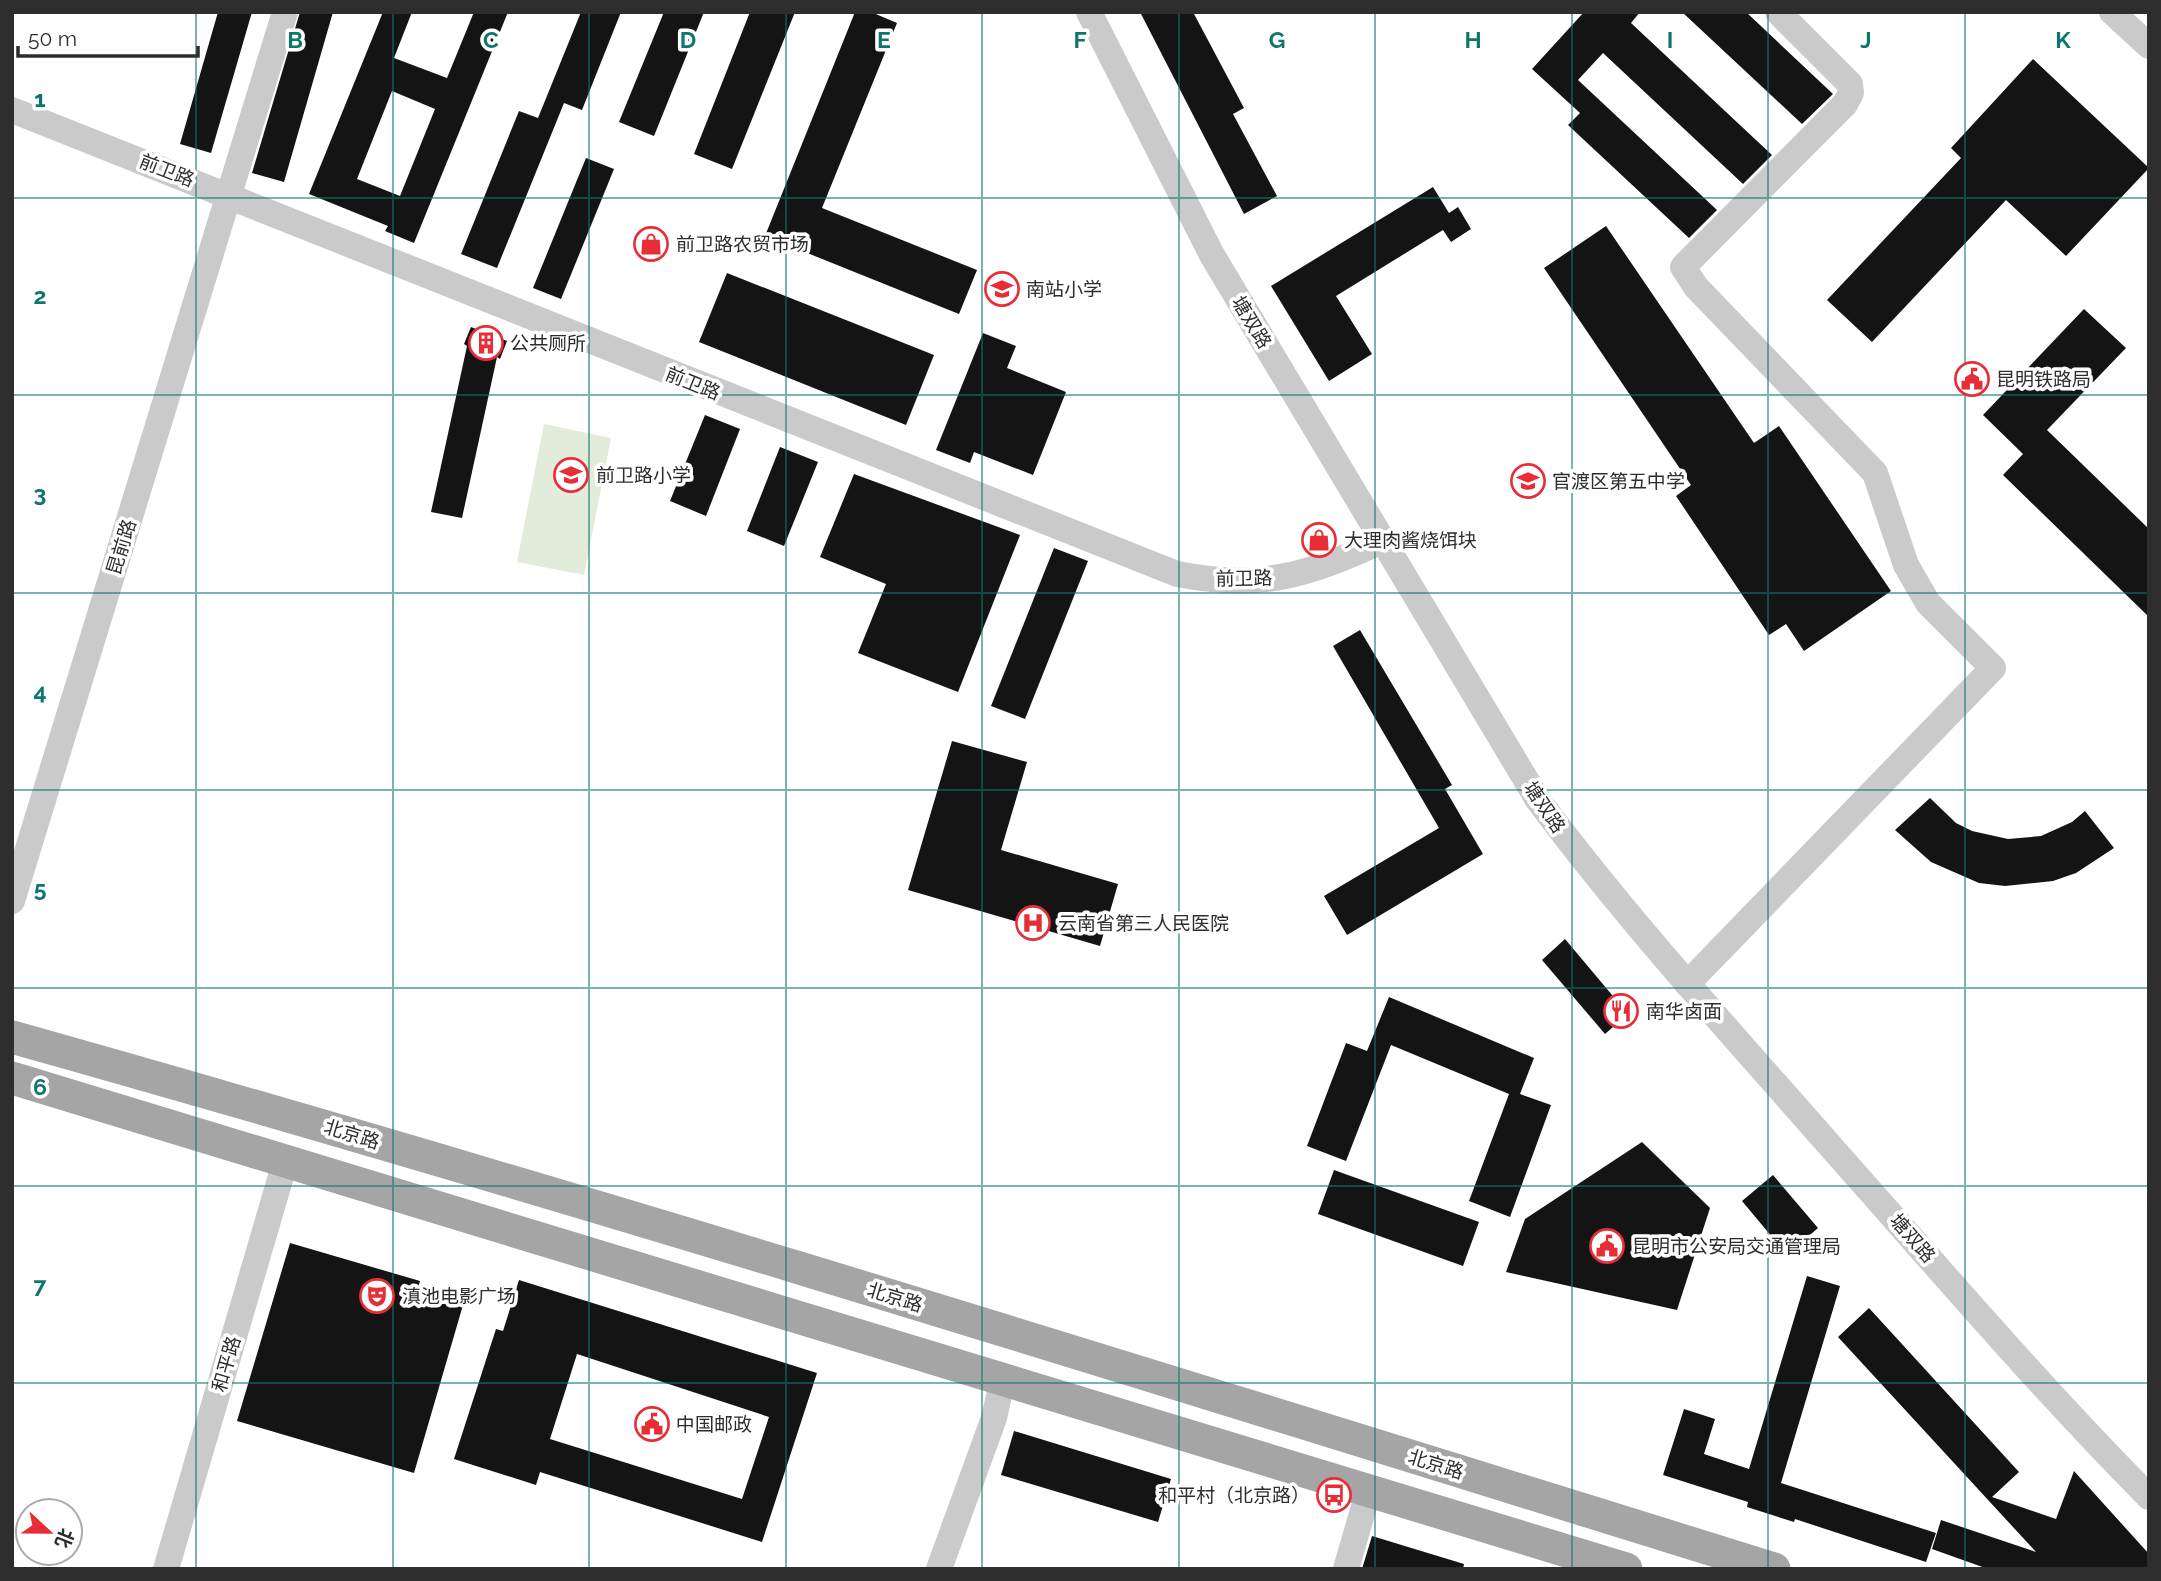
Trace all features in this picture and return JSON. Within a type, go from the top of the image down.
[{"type":"main road","name":"北京路","points":[[12,1037],[292,1115],[786,1263],[1774,1569]]},
{"type":"main road","points":[[12,1078],[286,1159],[1626,1569]]},
{"type":"street","name":"昆前路","points":[[12,901],[285,12]]},
{"type":"street","name":"塘双路","points":[[1089,12],[1212,255],[1538,800],[1597,880],[1688,984],[2076,1423],[2149,1497]]},
{"type":"street","points":[[1688,984],[1993,668],[1923,593],[1906,565],[1875,473],[1696,287],[1683,267],[1845,104],[1850,93],[1850,84],[1778,12]]},
{"type":"street","points":[[2112,12],[2149,46]]},
{"type":"street","name":"前卫路","points":[[12,110],[229,194],[664,372],[1177,574],[1232,582],[1291,577],[1382,541]]},
{"type":"street","name":"和平路","points":[[166,1569],[286,1159]]},
{"type":"street","points":[[939,1569],[994,1418],[1003,1378]]},
{"type":"street","points":[[1346,1569],[1369,1489]]},
{"type":"green space","points":[[544,424],[611,438],[584,575],[517,562]]},
{"type":"building","points":[[218,12],[252,12],[211,153],[180,144]]},
{"type":"building","points":[[300,12],[333,12],[284,182],[252,173]]},
{"type":"building","points":[[383,12],[412,12],[394,58],[447,78],[474,12],[508,12],[414,243],[385,231],[388,226],[309,194]],"holes":[[[392,91],[435,109],[400,196],[357,179]]]},
{"type":"building","points":[[581,12],[621,12],[582,110],[564,103],[497,268],[461,254],[519,111],[538,118]]},
{"type":"building","points":[[664,12],[704,12],[654,136],[619,122]]},
{"type":"building","points":[[750,12],[795,12],[732,169],[694,154]]},
{"type":"building","points":[[855,12],[871,12],[897,23],[822,208],[977,270],[959,314],[765,236]]},
{"type":"building","points":[[1140,12],[1193,12],[1244,108],[1233,114],[1277,196],[1244,214]]},
{"type":"building","points":[[1584,12],[1640,12],[1631,23],[1772,155],[1743,184],[1603,53],[1578,80],[1717,210],[1689,238],[1568,125],[1580,113],[1532,69]]},
{"type":"building","points":[[1682,12],[1746,12],[1833,94],[1802,124]]},
{"type":"building","points":[[2033,59],[2149,168],[2066,256],[2006,200],[1872,342],[1827,300],[1961,158],[1951,148]]},
{"type":"building","points":[[586,158],[614,169],[561,299],[533,288]]},
{"type":"building","points":[[1433,187],[1449,213],[1458,207],[1471,229],[1451,242],[1443,230],[1336,296],[1372,354],[1329,381],[1271,286]]},
{"type":"building","points":[[1606,226],[1754,443],[1779,426],[1891,591],[1804,651],[1786,624],[1769,635],[1676,496],[1691,485],[1544,268]]},
{"type":"building","points":[[727,273],[934,355],[906,425],[699,342]]},
{"type":"building","points":[[2084,309],[2126,348],[2047,430],[2149,529],[2149,617],[2003,475],[2023,454],[1983,415]]},
{"type":"building","points":[[471,327],[507,341],[500,359],[497,357],[462,518],[431,512],[467,346],[464,344]]},
{"type":"building","points":[[983,333],[1016,346],[1007,368],[1066,392],[1033,475],[974,452],[970,463],[936,450]]},
{"type":"building","points":[[705,415],[740,429],[706,516],[670,501]]},
{"type":"building","points":[[780,447],[818,462],[784,546],[747,531]]},
{"type":"building","points":[[854,474],[1020,535],[958,692],[858,653],[886,584],[820,557]]},
{"type":"building","points":[[1054,548],[1088,561],[1025,719],[991,706]]},
{"type":"building","points":[[1360,630],[1452,785],[1445,789],[1483,854],[1347,935],[1324,896],[1439,828],[1333,646]]},
{"type":"building","points":[[952,741],[1027,762],[1001,850],[1118,884],[1100,946],[908,890]]},
{"type":"building","points":[[1930,798],[1956,823],[1972,831],[2008,839],[2041,836],[2072,822],[2085,811],[2114,848],[2076,873],[2053,881],[2005,886],[1979,883],[1931,862],[1895,830]]},
{"type":"building","points":[[1565,939],[1628,1014],[1605,1034],[1542,960]]},
{"type":"building","points":[[1389,997],[1534,1058],[1520,1094],[1551,1105],[1510,1217],[1469,1201],[1509,1094],[1391,1045],[1346,1161],[1307,1146],[1346,1043],[1367,1051]]},
{"type":"building","name":"昆明市公安局交通管理局","points":[[1642,1142],[1710,1208],[1677,1310],[1506,1272],[1525,1219]]},
{"type":"building","points":[[1334,1170],[1479,1222],[1463,1266],[1318,1214]]},
{"type":"building","points":[[1773,1175],[1818,1228],[1787,1255],[1742,1201]]},
{"type":"building","points":[[290,1243],[420,1281],[417,1291],[463,1305],[414,1473],[237,1421]]},
{"type":"building","points":[[1807,1276],[1840,1286],[1781,1483],[1936,1533],[1926,1562],[1795,1519],[1794,1522],[1747,1507],[1748,1502],[1663,1475],[1684,1409],[1715,1419],[1704,1454],[1749,1469]]},
{"type":"building","points":[[519,1280],[817,1373],[762,1542],[540,1472],[536,1485],[454,1459],[496,1329],[503,1331]],"holes":[[[577,1354],[769,1417],[742,1499],[550,1439]]]},
{"type":"building","points":[[1869,1308],[2019,1472],[1992,1497],[2056,1519],[2074,1471],[2149,1554],[2149,1569],[1988,1569],[1932,1549],[1941,1520],[2036,1552],[1838,1337]]},
{"type":"building","points":[[1014,1431],[1171,1479],[1158,1522],[1001,1475]]},
{"type":"building","points":[[1372,1536],[1464,1564],[1463,1569],[1362,1569]]},
{"type":"place","name":"前卫路农贸市场","points":[[651,244]]},
{"type":"place","name":"南站小学","points":[[1002,289]]},
{"type":"place","name":"公共厕所","points":[[486,343]]},
{"type":"place","name":"昆明铁路局","points":[[1972,379]]},
{"type":"place","name":"前卫路小学","points":[[571,475]]},
{"type":"place","name":"官渡区第五中学","points":[[1528,481]]},
{"type":"place","name":"大理肉酱烧饵块","points":[[1319,540]]},
{"type":"place","name":"云南省第三人民医院","points":[[1033,923]]},
{"type":"place","name":"南华卤面","points":[[1621,1011]]},
{"type":"place","name":"昆明市公安局交通管理局","points":[[1607,1246]]},
{"type":"place","name":"滇池电影广场","points":[[377,1296]]},
{"type":"place","name":"中国邮政","points":[[652,1424]]},
{"type":"place","name":"和平村（北京路）","points":[[1334,1495]]}]
